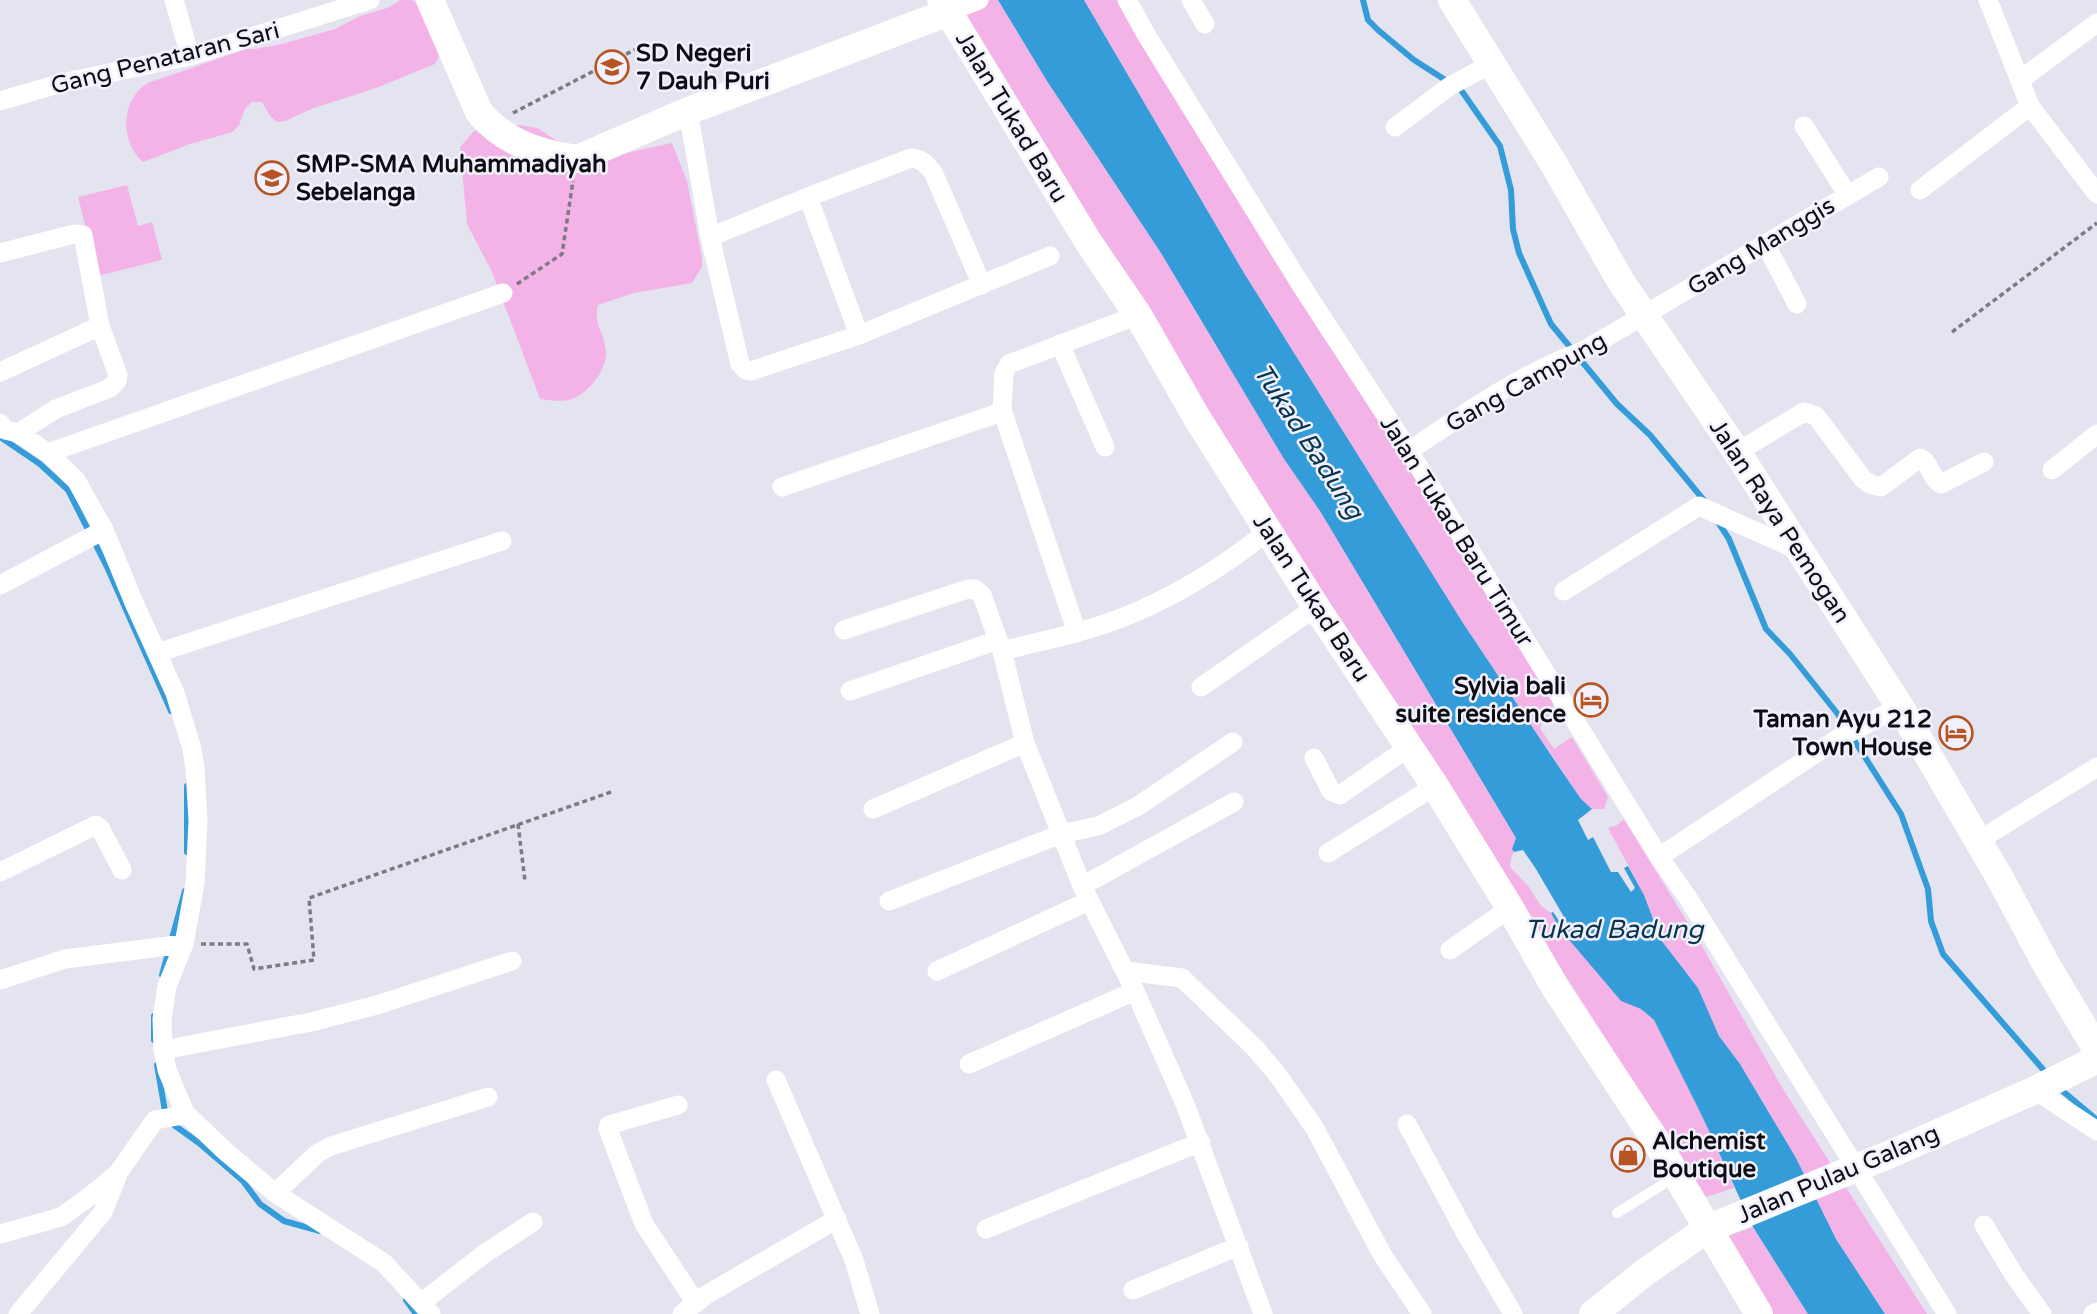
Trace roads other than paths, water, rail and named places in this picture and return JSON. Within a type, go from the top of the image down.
[{"type":"street","points":[[174,0],[190,56]]},
{"type":"street","name":"Gang Penataran Sari","points":[[0,101],[62,83],[190,56],[370,0]]},
{"type":"street","points":[[430,0],[479,112],[489,125],[507,139],[557,156],[577,159],[945,6],[979,0]]},
{"type":"street","name":"Jalan Tukad Baru Timur","points":[[1127,0],[1294,273],[1409,451],[1659,857],[1688,898],[1947,1314]]},
{"type":"street","points":[[1191,0],[1205,24]]},
{"type":"street","name":"Jalan Raya Pemogan","points":[[1452,0],[1483,68],[1555,166],[1620,280],[1737,452],[1900,707],[1978,841],[2094,1051]]},
{"type":"street","points":[[1988,0],[2030,106],[2094,183]]},
{"type":"street","name":"Jalan Tukad Baru","points":[[945,6],[1089,243],[1138,315],[1197,418],[1316,607],[1435,786],[1556,989],[1676,1176],[1713,1227],[1759,1314]]},
{"type":"street","points":[[2020,80],[2097,23]]},
{"type":"street","points":[[1395,127],[1451,86],[1483,68]]},
{"type":"street","points":[[1920,190],[2030,106]]},
{"type":"street","points":[[688,111],[710,237],[740,364],[746,370],[751,371],[859,335],[1051,256]]},
{"type":"street","points":[[1804,125],[1847,194]]},
{"type":"street","points":[[710,237],[911,158],[924,162],[933,172],[982,285]]},
{"type":"street","name":"Gang Manggis","points":[[1644,315],[1879,177]]},
{"type":"street","points":[[808,197],[859,335]]},
{"type":"street","points":[[0,253],[74,234],[81,234],[86,238],[100,326],[118,375],[117,381],[110,388],[56,409],[18,433]]},
{"type":"street","points":[[1766,245],[1797,304]]},
{"type":"street","points":[[48,453],[503,293]]},
{"type":"street","points":[[1077,633],[1002,410],[1004,373],[1009,364],[1138,315]]},
{"type":"street","name":"Gang Campung","points":[[1409,451],[1479,405],[1554,362],[1583,351],[1644,315]]},
{"type":"street","points":[[0,372],[100,326]]},
{"type":"street","points":[[1060,344],[1105,447]]},
{"type":"street","points":[[782,487],[1002,410]]},
{"type":"street","points":[[1737,452],[1804,412],[1816,416],[1863,479],[1870,484],[1881,486],[1920,458],[1927,462],[1935,480],[1941,484],[1984,462]]},
{"type":"street","points":[[0,423],[5,430],[18,433],[48,453],[76,480],[93,536],[157,653],[175,693],[195,768],[198,821],[195,883],[174,945],[162,1019],[163,1050],[181,1115],[275,1193],[384,1263],[426,1308],[484,1254],[533,1222]]},
{"type":"street","points":[[2052,470],[2097,434]]},
{"type":"street","points":[[1564,591],[1694,508],[1703,507],[1800,551]]},
{"type":"street","points":[[850,691],[1000,645],[1077,633],[1117,620],[1160,600],[1228,562],[1268,531]]},
{"type":"street","points":[[0,585],[93,536]]},
{"type":"street","points":[[157,653],[502,541]]},
{"type":"street","points":[[844,630],[972,589],[982,595],[1000,645],[1025,743],[1085,893],[1135,991],[1201,1142],[1264,1314]]},
{"type":"street","points":[[1201,687],[1316,607]]},
{"type":"street","points":[[1659,857],[1839,738],[1900,707]]},
{"type":"street","points":[[889,901],[1061,834],[1097,827],[1138,806],[1233,742]]},
{"type":"street","points":[[873,808],[1025,743]]},
{"type":"street","points":[[1314,758],[1331,791],[1340,795],[1409,747]]},
{"type":"street","points":[[1978,841],[2097,767]]},
{"type":"street","points":[[1328,853],[1435,786]]},
{"type":"street","points":[[937,971],[1085,893],[1234,802]]},
{"type":"street","points":[[0,873],[96,825],[122,870]]},
{"type":"street","points":[[1450,950],[1510,908]]},
{"type":"street","points":[[0,980],[65,959],[174,945]]},
{"type":"street","points":[[163,1050],[311,1022],[377,1006],[512,961]]},
{"type":"street","points":[[1125,971],[1182,978],[1230,1022],[1277,1074],[1314,1127],[1383,1256],[1422,1314]]},
{"type":"street","points":[[969,1064],[1135,991]]},
{"type":"street","name":"Jalan Pulau Galang","points":[[1593,1314],[1644,1273],[1713,1227],[2040,1087],[2094,1051]]},
{"type":"street","points":[[776,1080],[854,1260],[870,1314]]},
{"type":"street","points":[[2040,1087],[2097,1131]]},
{"type":"street","points":[[275,1193],[318,1153],[331,1146],[488,1097]]},
{"type":"street","points":[[678,1105],[609,1125],[608,1129],[644,1224],[689,1308],[837,1219]]},
{"type":"street","points":[[18,1314],[103,1212],[118,1173],[155,1120],[181,1115]]},
{"type":"street","points":[[1406,1124],[1513,1314]]},
{"type":"street","points":[[986,1229],[1201,1142]]},
{"type":"street","points":[[0,1234],[61,1217],[118,1173]]},
{"type":"street","points":[[1984,1224],[2014,1275],[2042,1314]]},
{"type":"street","points":[[1133,1290],[1239,1246]]},
{"type":"lane","points":[[1617,1213],[1676,1176]]},
{"type":"water","name":"Tukad Badung","points":[[998,0],[1084,0],[1244,273],[1463,623],[1581,799],[1592,809],[1578,820],[1588,840],[1593,837],[1611,872],[1618,872],[1631,892],[1635,888],[1624,868],[1628,866],[1644,895],[1661,940],[1698,988],[1719,1036],[1740,1064],[1796,1158],[1836,1239],[1885,1314],[1808,1314],[1753,1227],[1654,1020],[1641,1009],[1621,1001],[1559,928],[1551,913],[1553,912],[1566,931],[1571,929],[1523,850],[1514,852],[1512,849],[1516,838],[1320,511],[1284,459],[1161,253],[1047,81]]},
{"type":"waterway","points":[[1363,0],[1368,20],[1414,60],[1461,90],[1500,146],[1511,190],[1513,229],[1519,253],[1551,324],[1617,404],[1650,435],[1707,504]]},
{"type":"waterway","points":[[0,437],[40,464],[68,490],[108,569],[171,711]]},
{"type":"waterway","points":[[1718,522],[1729,539],[1766,629],[1790,654],[1837,713],[1901,814],[1928,889],[1931,921],[1943,954],[2047,1074]]},
{"type":"waterway","points":[[187,786],[187,852]]},
{"type":"waterway","points":[[162,975],[185,891]]},
{"type":"waterway","points":[[154,1016],[154,1040]]},
{"type":"waterway","points":[[157,1065],[165,1111],[174,1125],[243,1181],[260,1204],[284,1221],[320,1231]]},
{"type":"waterway","points":[[2059,1088],[2097,1120]]},
{"type":"waterway","points":[[406,1300],[416,1314]]},
{"type":"place","name":"SD Negeri 7 Dauh Puri","points":[[612,67]]},
{"type":"place","name":"SMP-SMA Muhammadiyah Sebelanga","points":[[272,178]]},
{"type":"place","name":"Sylvia bali suite residence","points":[[1591,700]]},
{"type":"place","name":"Taman Ayu 212 Town House","points":[[1956,733]]},
{"type":"place","name":"Alchemist Boutique","points":[[1628,1155]]}]
